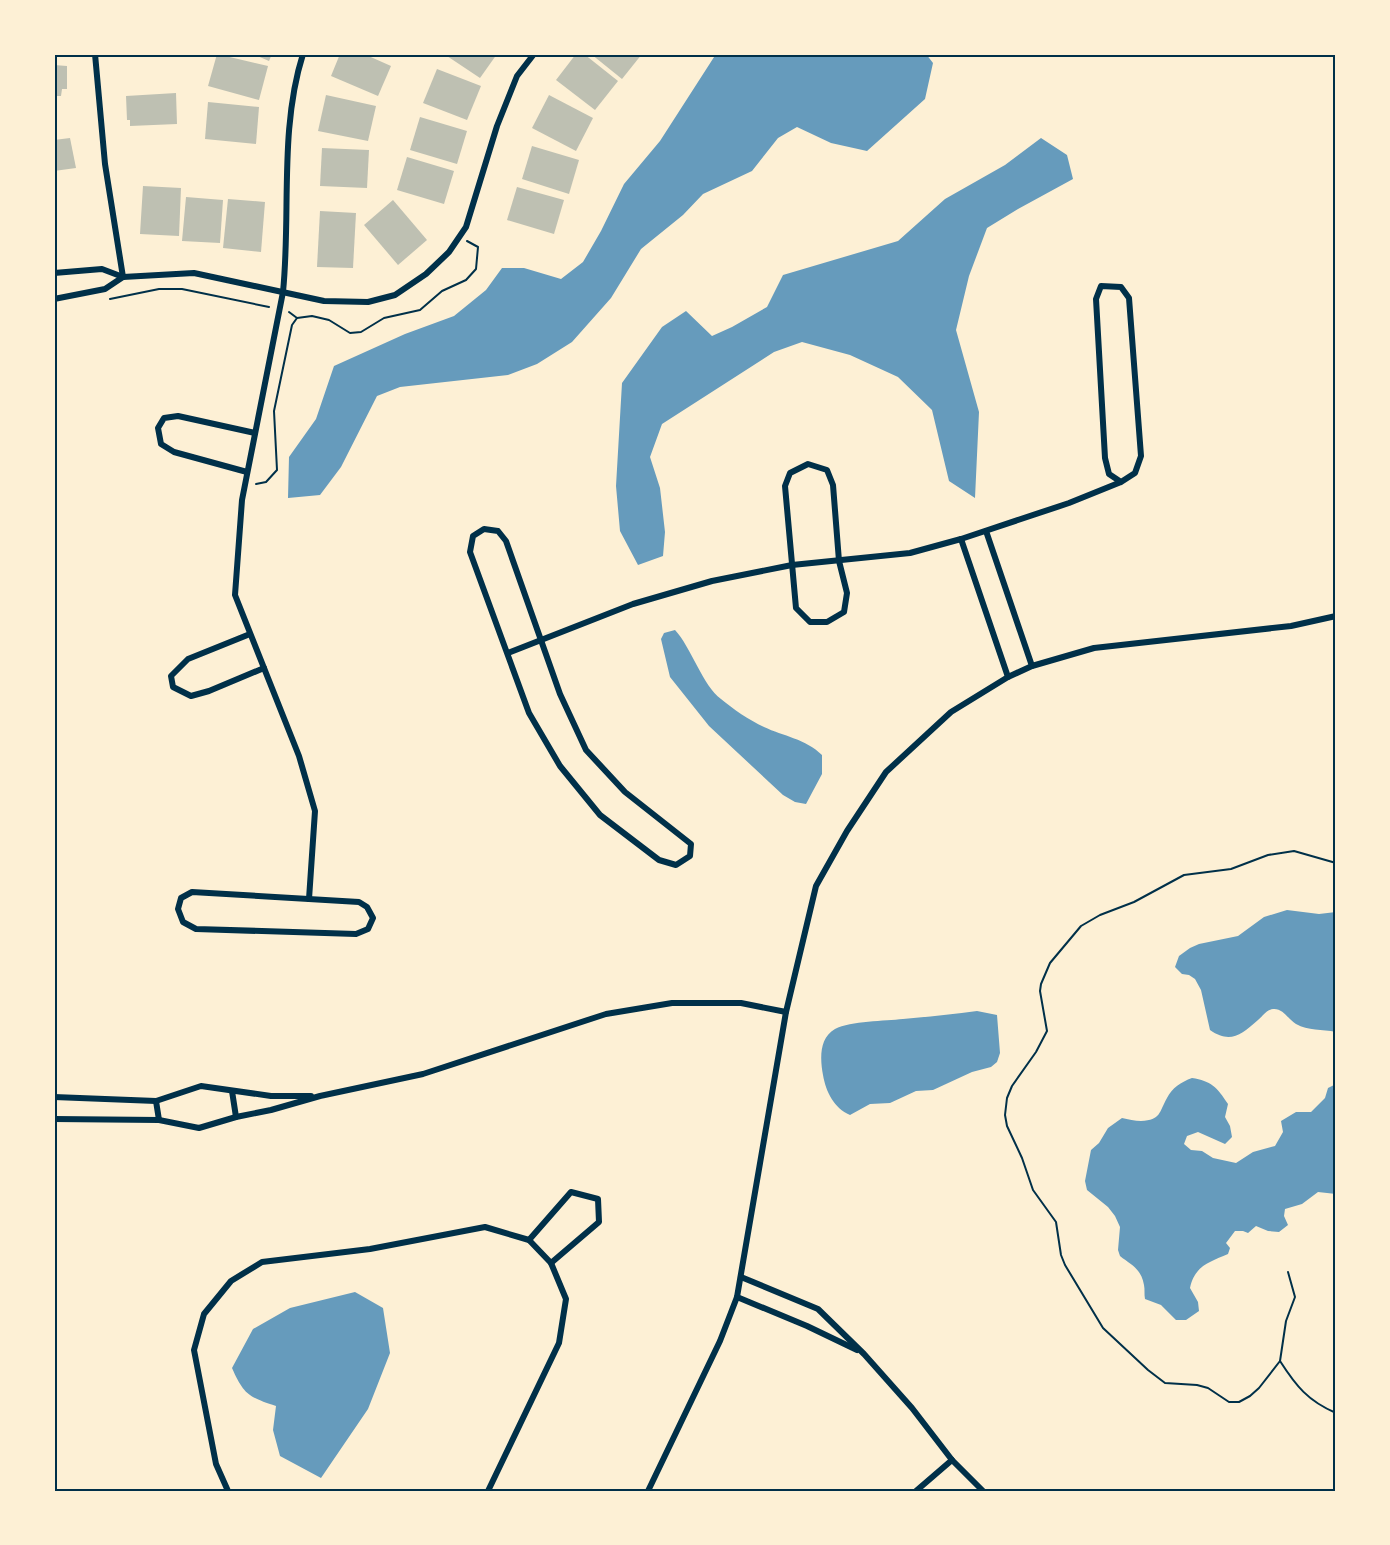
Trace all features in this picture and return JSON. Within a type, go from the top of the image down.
[{"type":"street","points":[[94,54],[105,164],[123,278]]},
{"type":"street","points":[[303,54],[289,117],[286,264],[283,292],[242,500],[235,594],[299,756],[315,811],[309,899]]},
{"type":"street","points":[[54,273],[102,269],[123,278],[194,273],[324,301],[368,302],[395,295],[426,274],[449,252],[466,227],[497,126],[517,76],[534,54]]},
{"type":"street","points":[[54,299],[105,289],[123,278]]},
{"type":"street","points":[[508,653],[633,604],[712,581],[792,565],[910,553],[986,531],[1069,503],[1121,482],[1135,472],[1141,456],[1129,298],[1120,287],[1101,286],[1096,299],[1105,458],[1109,474],[1121,482]]},
{"type":"street","points":[[247,472],[174,452],[161,444],[158,428],[164,418],[178,416],[255,433]]},
{"type":"street","points":[[808,464],[827,470],[833,485],[839,561],[847,593],[844,612],[827,622],[810,621],[796,608],[792,565],[785,486],[790,473],[808,464]]},
{"type":"street","points":[[484,529],[498,531],[506,541],[560,694],[586,750],[625,792],[691,844],[690,856],[676,865],[659,860],[600,815],[560,766],[529,713],[508,653],[470,552],[473,536],[484,529]]},
{"type":"street","points":[[986,531],[1032,666]]},
{"type":"street","points":[[961,539],[1008,676]]},
{"type":"street","points":[[648,1491],[720,1341],[737,1297],[786,1012],[816,886],[847,831],[886,772],[951,712],[1008,676],[1032,666],[1094,648],[1291,626],[1336,616]]},
{"type":"street","points":[[250,634],[188,659],[171,676],[173,687],[191,696],[264,668]]},
{"type":"street","points":[[192,892],[309,899],[359,902],[368,907],[373,918],[368,929],[356,934],[196,929],[183,922],[178,909],[181,898],[192,892]]},
{"type":"street","points":[[54,1119],[159,1120],[199,1128],[320,1096],[423,1074],[606,1014],[672,1003],[741,1004],[786,1012]]},
{"type":"street","points":[[54,1097],[156,1101],[201,1086],[271,1096],[320,1096]]},
{"type":"street","points":[[232,1091],[236,1117]]},
{"type":"street","points":[[156,1101],[159,1120]]},
{"type":"street","points":[[529,1240],[571,1192],[598,1199],[599,1222],[551,1263]]},
{"type":"street","points":[[228,1491],[216,1464],[194,1350],[204,1314],[231,1281],[262,1262],[370,1249],[484,1227],[529,1240],[551,1263],[566,1299],[558,1344],[488,1491]]},
{"type":"street","points":[[741,1277],[818,1309],[864,1354],[912,1408],[952,1460],[983,1491]]},
{"type":"street","points":[[737,1297],[807,1326],[864,1354]]},
{"type":"street","points":[[916,1491],[952,1460]]},
{"type":"path","points":[[108,300],[159,290],[182,289],[280,309],[292,313],[297,318],[292,325],[274,411],[277,470],[266,482],[254,485],[245,482]]},
{"type":"path","points":[[1288,1272],[1295,1297],[1286,1321],[1280,1361],[1250,1396],[1239,1402],[1229,1401],[1197,1384],[1165,1383],[1103,1328],[1065,1265],[1061,1255],[1056,1222],[1032,1190],[1022,1158],[1007,1126],[1005,1115],[1007,1098],[1012,1086],[1036,1052],[1047,1031],[1040,1000],[1041,984],[1050,963],[1081,926],[1100,915],[1134,902],[1184,874],[1231,870],[1268,855],[1294,851],[1336,863]]},
{"type":"path","points":[[1280,1361],[1302,1392],[1316,1403],[1336,1413]]},
{"type":"water","points":[[716,54],[926,54],[933,63],[925,99],[867,151],[831,143],[797,127],[778,138],[752,171],[703,194],[683,215],[641,249],[611,298],[572,342],[537,364],[508,375],[400,387],[377,396],[341,467],[320,495],[288,498],[289,457],[316,419],[334,366],[405,334],[454,316],[486,290],[502,268],[524,268],[561,279],[583,262],[624,184],[660,141]]},
{"type":"water","points":[[1041,138],[1067,155],[1073,179],[987,228],[969,276],[956,330],[979,412],[975,498],[949,481],[932,410],[898,377],[850,355],[802,342],[774,352],[662,424],[650,457],[660,488],[665,532],[663,556],[638,565],[620,531],[616,486],[622,383],[662,327],[686,311],[712,336],[732,327],[767,307],[783,275],[898,241],[945,199],[1005,165]]},
{"type":"water","points":[[675,630],[708,685],[721,699],[753,721],[802,741],[822,755],[822,774],[806,804],[795,802],[783,795],[709,726],[670,677],[661,639],[664,633]]},
{"type":"water","points":[[1287,910],[1319,914],[1336,912],[1336,1032],[1301,1026],[1277,1009],[1266,1012],[1246,1030],[1235,1036],[1224,1036],[1210,1030],[1201,990],[1195,979],[1182,974],[1175,967],[1179,956],[1199,944],[1238,936],[1264,917]]},
{"type":"water","points":[[977,1011],[997,1015],[1000,1053],[997,1062],[991,1067],[972,1072],[933,1090],[916,1091],[890,1103],[870,1104],[850,1115],[839,1108],[832,1099],[824,1081],[821,1056],[823,1043],[835,1029],[859,1023]]},
{"type":"water","points":[[1192,1078],[1209,1083],[1224,1098],[1228,1104],[1225,1117],[1232,1137],[1225,1144],[1198,1132],[1187,1136],[1184,1144],[1191,1150],[1202,1151],[1213,1158],[1236,1163],[1253,1152],[1275,1146],[1283,1132],[1281,1121],[1296,1112],[1311,1112],[1325,1098],[1328,1088],[1336,1084],[1336,1194],[1318,1192],[1302,1204],[1285,1209],[1284,1216],[1288,1225],[1279,1232],[1268,1231],[1256,1226],[1248,1233],[1235,1231],[1226,1243],[1230,1248],[1228,1254],[1204,1265],[1192,1280],[1190,1288],[1198,1302],[1199,1311],[1186,1320],[1176,1320],[1161,1305],[1145,1299],[1141,1275],[1135,1267],[1120,1256],[1118,1250],[1120,1227],[1115,1216],[1108,1207],[1087,1190],[1085,1181],[1091,1150],[1099,1143],[1108,1128],[1122,1118],[1141,1121],[1156,1117],[1171,1091]]},
{"type":"water","points":[[355,1292],[383,1308],[390,1353],[368,1409],[321,1478],[280,1456],[273,1430],[276,1406],[248,1394],[232,1368],[253,1329],[290,1308]]},
{"type":"building","points":[[217,54],[268,66],[259,100],[208,86]]},
{"type":"building","points":[[253,54],[272,54],[269,61]]},
{"type":"building","points":[[340,54],[364,54],[391,66],[378,96],[331,76]]},
{"type":"building","points":[[444,54],[497,54],[480,78]]},
{"type":"building","points":[[576,54],[584,54],[618,81],[595,110],[556,80]]},
{"type":"building","points":[[591,54],[642,54],[622,79]]},
{"type":"building","points":[[54,65],[67,66],[67,89],[62,89],[61,96],[54,96]]},
{"type":"building","points":[[437,69],[481,86],[467,120],[423,103]]},
{"type":"building","points":[[176,93],[177,124],[130,126],[130,120],[127,120],[126,96]]},
{"type":"building","points":[[326,95],[376,106],[368,141],[318,131]]},
{"type":"building","points":[[549,95],[593,118],[576,151],[532,128]]},
{"type":"building","points":[[208,102],[259,107],[256,144],[205,139]]},
{"type":"building","points":[[420,117],[467,131],[457,164],[410,150]]},
{"type":"building","points":[[70,138],[76,168],[54,171],[54,140]]},
{"type":"building","points":[[532,146],[579,160],[569,194],[522,179]]},
{"type":"building","points":[[322,148],[369,150],[367,188],[320,186]]},
{"type":"building","points":[[407,157],[454,171],[444,204],[397,190]]},
{"type":"building","points":[[143,186],[181,188],[179,236],[140,234]]},
{"type":"building","points":[[517,187],[564,200],[554,234],[507,220]]},
{"type":"building","points":[[186,197],[223,200],[220,243],[182,241]]},
{"type":"building","points":[[228,199],[265,202],[261,252],[223,248]]},
{"type":"building","points":[[393,200],[427,240],[398,265],[364,225]]},
{"type":"building","points":[[320,211],[356,213],[353,268],[317,267]]}]
